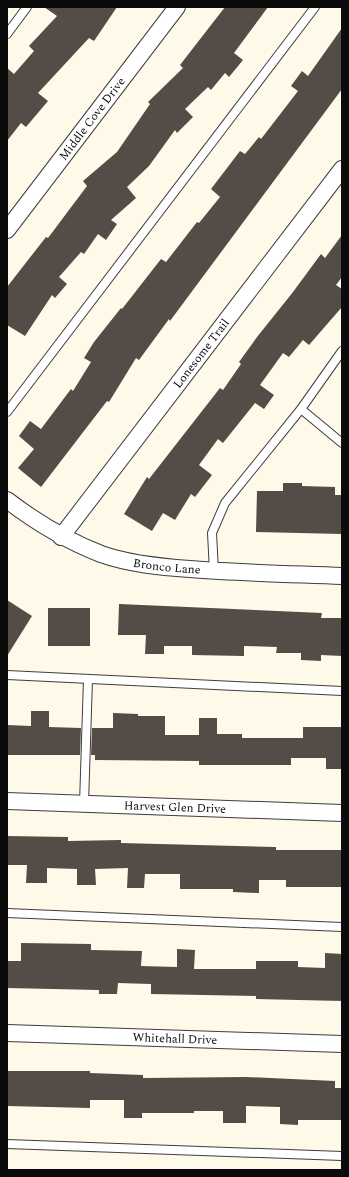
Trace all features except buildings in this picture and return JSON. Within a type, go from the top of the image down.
[{"type":"street","name":"Middle Cove Drive","points":[[7,230],[177,7]]},
{"type":"street","name":"Lonesome Trail","points":[[61,537],[342,169]]},
{"type":"street","name":"Bronco Lane","points":[[7,500],[36,522],[61,537],[102,554],[151,566],[214,571],[342,576]]},
{"type":"street","name":"Harvest Glen Drive","points":[[7,801],[342,813]]},
{"type":"street","name":"Whitehall Drive","points":[[7,1033],[342,1044]]},
{"type":"lane","points":[[7,34],[27,7]]},
{"type":"lane","points":[[7,412],[315,7]]},
{"type":"lane","points":[[214,571],[212,533],[224,503],[302,409],[342,351]]},
{"type":"lane","points":[[302,409],[342,443]]},
{"type":"lane","points":[[7,675],[342,691]]},
{"type":"lane","points":[[84,804],[88,679]]},
{"type":"lane","points":[[7,914],[342,927]]},
{"type":"lane","points":[[7,1144],[342,1156]]}]
